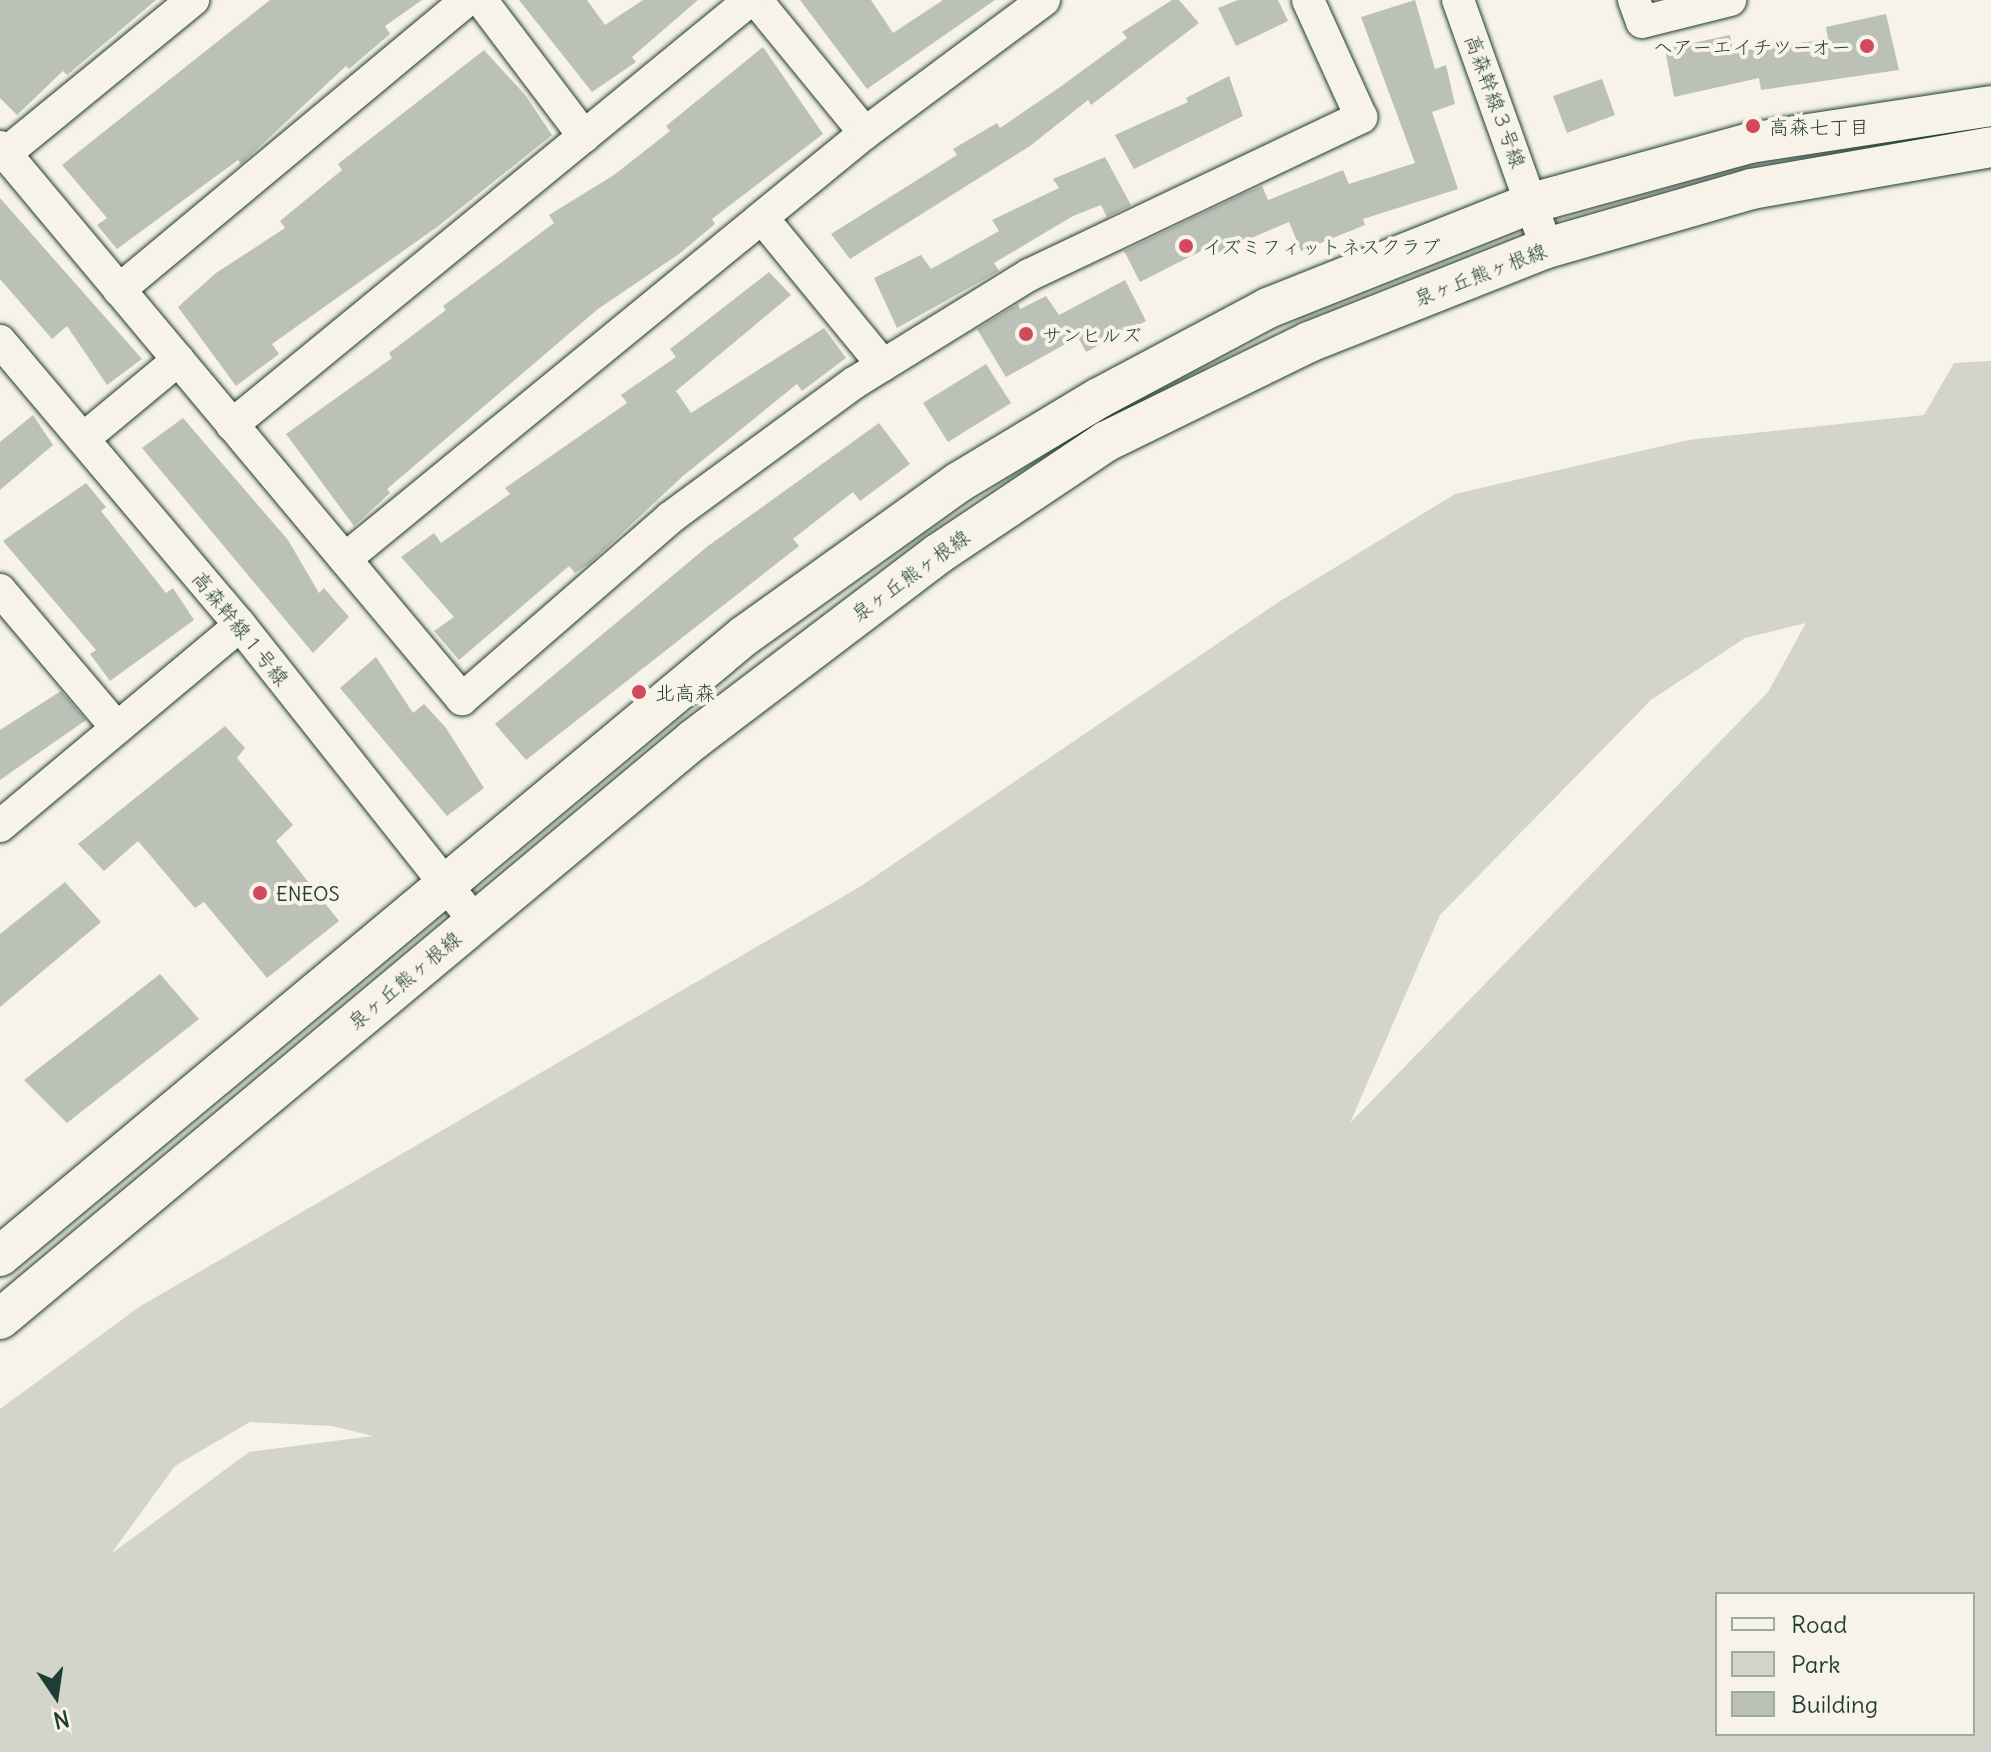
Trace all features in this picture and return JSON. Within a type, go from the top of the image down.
[{"type":"main road","points":[[0,1256],[744,636],[959,482],[1099,398],[1268,308],[1532,203],[1750,143],[1991,106]]},
{"type":"main road","name":"泉ヶ丘熊ヶ根線","points":[[0,1319],[475,922],[820,640],[938,554],[1107,441],[1309,342],[1547,248],[1751,189],[1991,147]]},
{"type":"street","points":[[193,0],[3,150],[462,699],[670,518],[883,365],[1029,275],[1361,117],[1308,0]]},
{"type":"street","points":[[119,290],[467,0]]},
{"type":"street","points":[[481,0],[584,136]]},
{"type":"street","points":[[232,425],[753,0],[865,133]]},
{"type":"street","points":[[345,559],[865,133],[1044,0]]},
{"type":"street","name":"高森幹線３号線","points":[[1458,0],[1547,248]]},
{"type":"street","points":[[1634,0],[1642,22],[1730,0]]},
{"type":"street","points":[[763,219],[883,365]]},
{"type":"street","name":"高森幹線１号線","points":[[0,341],[240,625],[475,922]]},
{"type":"street","points":[[83,439],[178,360]]},
{"type":"street","points":[[0,590],[117,728]]},
{"type":"street","points":[[0,826],[240,625]]},
{"type":"green space","points":[[1991,361],[1991,1752],[0,1752],[0,1409],[139,1307],[861,886],[1277,603],[1455,494],[1688,440],[1924,415],[1954,363]],"holes":[[[1806,623],[1768,692],[1350,1123],[1440,915],[1651,700],[1745,638]],[[250,1422],[332,1426],[373,1436],[249,1452],[111,1554],[175,1466]]]},
{"type":"building","points":[[0,0],[156,0],[67,75],[63,71],[17,115],[0,98]]},
{"type":"building","points":[[270,0],[422,0],[385,26],[390,34],[349,69],[346,66],[241,164],[238,160],[117,249],[97,225],[107,218],[62,165]]},
{"type":"building","points":[[519,0],[587,0],[605,25],[643,0],[698,0],[632,57],[636,62],[592,92]]},
{"type":"building","points":[[800,0],[871,0],[893,33],[943,0],[995,0],[867,89]]},
{"type":"building","points":[[1172,0],[1179,0],[1199,23],[1091,105],[1088,100],[1030,146],[850,259],[831,234],[957,155],[953,149],[997,123],[1000,128],[1060,87],[1127,38],[1122,32]]},
{"type":"building","points":[[1238,0],[1278,0],[1288,21],[1236,46],[1218,8]]},
{"type":"building","points":[[1415,0],[1435,69],[1446,65],[1455,104],[1432,112],[1458,189],[1363,219],[1365,225],[1301,251],[1289,222],[1214,254],[1211,246],[1140,282],[1124,251],[1245,193],[1262,186],[1268,200],[1343,170],[1349,184],[1415,163],[1361,17]]},
{"type":"building","points":[[1886,14],[1899,70],[1761,90],[1759,78],[1674,97],[1665,49],[1730,35],[1733,52],[1828,39],[1826,27]]},
{"type":"building","points":[[763,47],[823,134],[712,219],[715,224],[679,254],[598,309],[387,489],[390,493],[354,526],[286,434],[392,358],[389,353],[446,310],[443,306],[554,223],[549,215],[614,175],[670,131],[666,126]]},
{"type":"building","points":[[484,50],[526,96],[552,135],[437,227],[272,344],[279,354],[236,386],[178,307],[216,273],[285,228],[280,221],[342,170],[338,164]]},
{"type":"building","points":[[1229,76],[1243,116],[1134,169],[1115,135],[1188,102],[1186,98]]},
{"type":"building","points":[[1602,79],[1615,115],[1567,133],[1553,96]]},
{"type":"building","points":[[1105,157],[1131,205],[1107,217],[1101,205],[1073,216],[994,263],[999,271],[897,328],[874,278],[921,255],[931,269],[999,231],[992,220],[1059,188],[1053,179]]},
{"type":"building","points":[[0,198],[142,359],[107,385],[67,326],[52,339],[0,279]]},
{"type":"building","points":[[769,272],[791,295],[676,391],[691,413],[824,328],[846,358],[802,391],[797,384],[683,476],[590,563],[575,573],[569,566],[459,660],[434,631],[454,617],[401,557],[434,533],[441,543],[510,494],[505,488],[627,403],[621,395],[676,357],[670,349]]},
{"type":"building","points":[[1125,280],[1146,321],[1086,352],[1078,337],[1006,377],[977,329],[1018,304],[1020,309],[1046,296],[1059,315]]},
{"type":"building","points":[[986,364],[1011,403],[948,442],[923,403]]},
{"type":"building","points":[[33,415],[53,445],[0,490],[0,442]]},
{"type":"building","points":[[183,418],[288,540],[319,593],[324,588],[349,617],[313,653],[142,448]]},
{"type":"building","points":[[879,423],[910,464],[860,501],[853,492],[793,539],[799,546],[526,760],[495,724],[708,546]]},
{"type":"building","points":[[86,483],[106,507],[101,511],[166,593],[173,588],[194,620],[110,681],[90,654],[96,650],[3,541]]},
{"type":"building","points":[[376,657],[413,713],[424,704],[446,728],[484,788],[447,816],[340,688]]},
{"type":"building","points":[[61,691],[86,720],[0,780],[0,730]]},
{"type":"building","points":[[225,726],[245,748],[237,758],[293,825],[276,841],[339,921],[267,978],[204,902],[195,908],[138,841],[104,871],[78,844]]},
{"type":"building","points":[[65,882],[101,922],[0,1007],[0,934]]},
{"type":"building","points":[[160,974],[199,1019],[67,1123],[24,1080]]},
{"type":"place","name":"ヘアーエイチツーオー","points":[[1867,46]]},
{"type":"place","name":"高森七丁目","points":[[1753,126]]},
{"type":"place","name":"イズミフィットネスクラブ","points":[[1186,246]]},
{"type":"place","name":"サンヒルズ","points":[[1026,334]]},
{"type":"place","name":"北高森","points":[[639,692]]},
{"type":"place","name":"ENEOS","points":[[260,893]]}]
